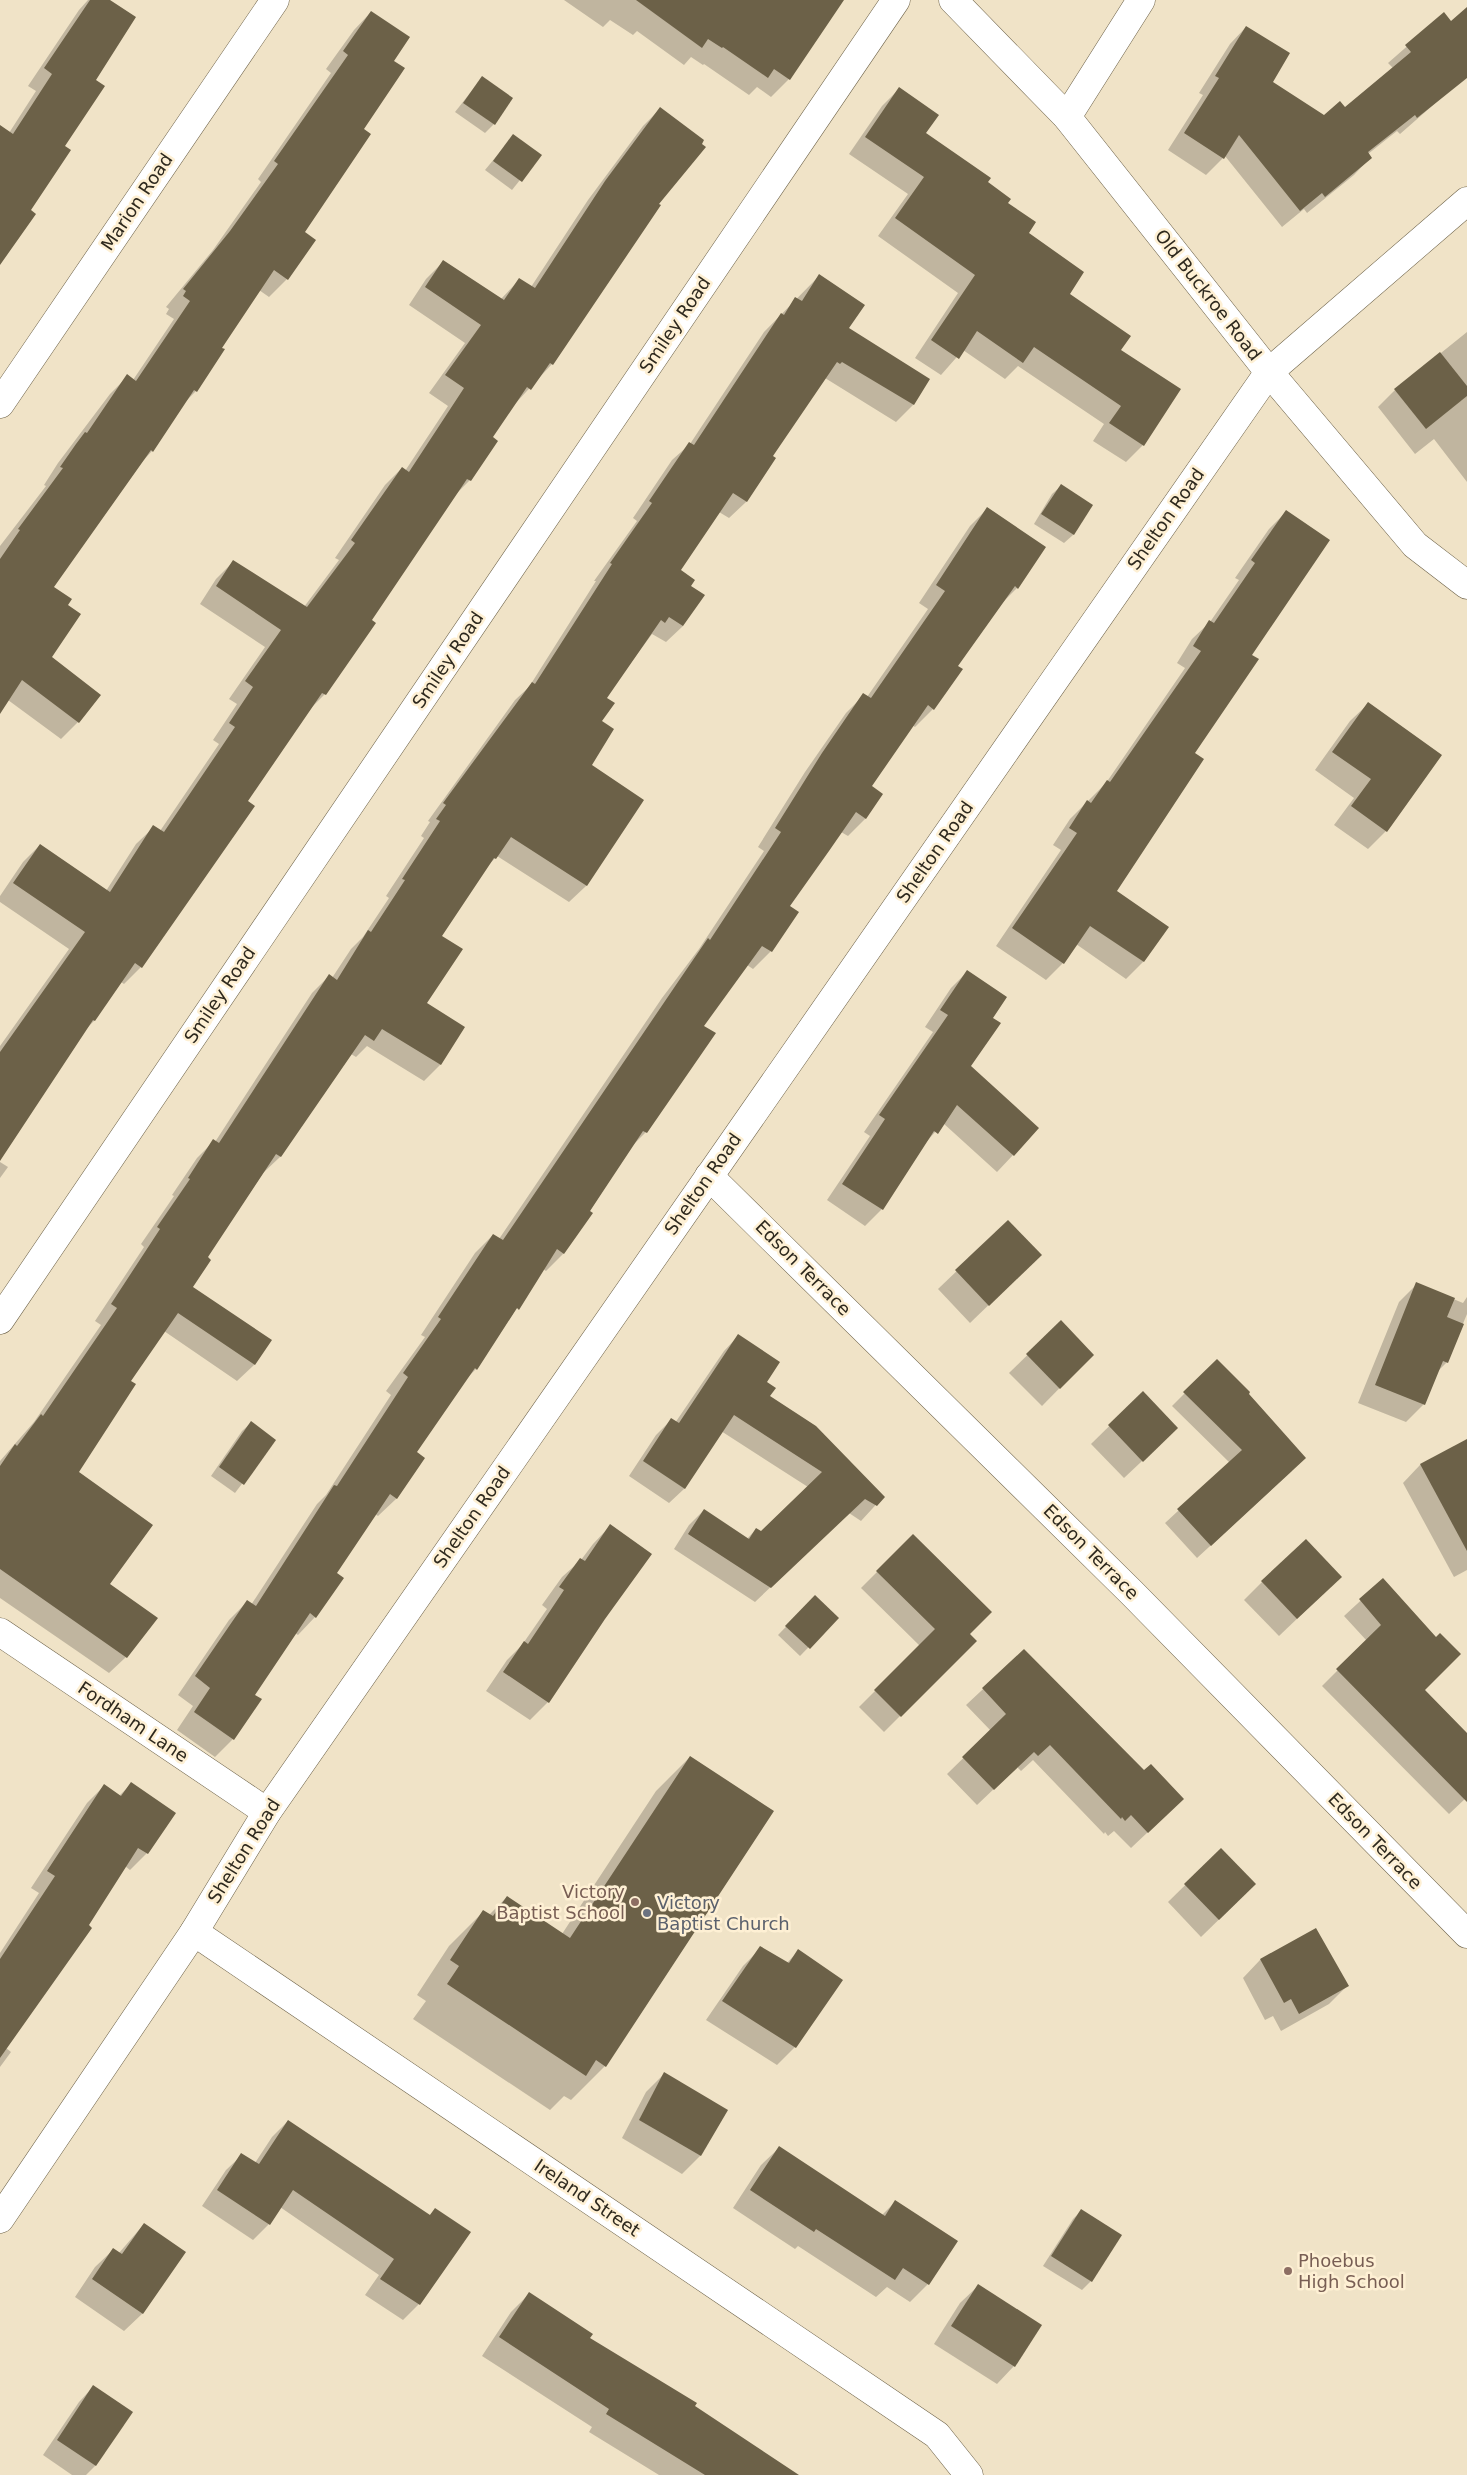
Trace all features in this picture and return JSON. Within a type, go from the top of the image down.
[{"type":"street","name":"Marion Road","points":[[0,404],[275,0]]},
{"type":"street","name":"Smiley Road","points":[[0,1320],[896,0]]},
{"type":"street","name":"Old Buckroe Road","points":[[953,0],[1067,117],[1269,372],[1415,545],[1467,585]]},
{"type":"street","points":[[1067,117],[1141,0]]},
{"type":"street","name":"Shelton Road","points":[[0,2219],[194,1932],[267,1812],[1269,372],[1467,201]]},
{"type":"street","name":"Edson Terrace","points":[[709,1176],[1139,1600],[1467,1934]]},
{"type":"street","name":"Fordham Lane","points":[[0,1632],[267,1812]]},
{"type":"street","name":"Ireland Street","points":[[194,1932],[937,2435],[970,2475]]},
{"type":"building","points":[[90,0],[110,0],[136,17],[96,80],[105,86],[65,146],[71,150],[31,210],[36,214],[0,265],[0,125],[13,134],[52,74],[44,68]]},
{"type":"building","points":[[636,0],[844,0],[790,80],[774,69],[768,78],[708,39],[702,48]]},
{"type":"building","points":[[1467,7],[1467,78],[1417,118],[1415,115],[1368,152],[1372,158],[1325,197],[1322,193],[1300,211],[1239,135],[1224,159],[1184,133],[1219,78],[1215,76],[1246,26],[1290,53],[1273,82],[1324,115],[1340,101],[1345,107],[1411,52],[1405,45],[1444,12],[1451,21]]},
{"type":"building","points":[[371,11],[410,37],[394,61],[405,68],[364,129],[371,134],[305,232],[316,240],[288,280],[274,270],[222,348],[225,349],[197,392],[194,390],[153,452],[151,450],[54,587],[72,599],[68,605],[81,614],[52,657],[101,695],[79,723],[22,680],[0,714],[0,559],[20,530],[18,529],[63,468],[60,467],[85,432],[87,433],[127,374],[136,381],[190,301],[183,296],[186,291],[183,289],[230,231],[278,164],[274,161],[348,55],[343,51]]},
{"type":"building","points":[[482,76],[513,98],[495,125],[463,103]]},
{"type":"building","points":[[899,87],[939,115],[926,133],[991,178],[988,182],[1011,199],[1008,203],[1036,222],[1029,233],[1084,272],[1070,294],[1131,336],[1121,350],[1181,389],[1144,446],[1109,423],[1121,406],[1034,347],[1023,363],[977,331],[959,359],[931,340],[975,275],[895,218],[924,177],[865,137]]},
{"type":"building","points":[[660,107],[704,140],[702,144],[706,147],[659,204],[661,205],[553,365],[550,363],[531,390],[527,387],[493,437],[498,441],[471,481],[467,479],[372,620],[376,623],[326,695],[322,693],[248,801],[255,806],[142,968],[135,963],[95,1021],[93,1020],[0,1161],[0,1052],[85,932],[13,883],[40,844],[110,892],[153,825],[164,832],[235,727],[229,723],[253,687],[245,681],[281,630],[216,586],[233,560],[307,607],[355,543],[351,540],[402,467],[409,472],[464,388],[445,375],[481,325],[425,287],[443,260],[504,300],[519,278],[535,288],[605,181]]},
{"type":"building","points":[[513,134],[542,155],[522,182],[493,161]]},
{"type":"building","points":[[819,274],[865,305],[849,328],[930,379],[914,405],[842,362],[840,364],[837,362],[773,456],[776,458],[747,502],[733,493],[681,570],[695,580],[691,586],[705,595],[683,626],[669,617],[665,623],[661,620],[607,698],[615,703],[602,721],[614,729],[592,765],[644,800],[587,886],[511,837],[496,859],[494,858],[442,936],[463,949],[427,1003],[465,1027],[441,1065],[382,1029],[374,1041],[365,1035],[281,1157],[276,1154],[208,1257],[211,1260],[193,1287],[272,1340],[255,1365],[178,1313],[131,1381],[136,1384],[79,1472],[153,1525],[110,1584],[158,1618],[127,1658],[0,1569],[0,1466],[15,1444],[17,1446],[41,1414],[43,1416],[117,1308],[111,1304],[160,1229],[157,1227],[190,1179],[188,1178],[213,1139],[219,1143],[329,974],[337,980],[368,930],[371,932],[405,880],[402,879],[440,821],[436,819],[446,805],[443,803],[532,682],[535,684],[612,564],[610,563],[652,503],[649,501],[689,442],[694,445],[781,313],[784,315],[795,297],[802,301]]},
{"type":"building","points":[[1440,352],[1467,386],[1467,396],[1426,429],[1394,389]]},
{"type":"building","points":[[1061,484],[1093,505],[1074,535],[1041,514]]},
{"type":"building","points":[[987,507],[1046,547],[1018,589],[1015,586],[958,666],[963,669],[934,710],[928,705],[872,786],[883,794],[866,819],[856,812],[790,906],[799,912],[772,952],[762,946],[704,1026],[716,1033],[647,1133],[643,1131],[590,1211],[593,1213],[564,1254],[557,1249],[519,1310],[517,1308],[477,1370],[475,1368],[417,1452],[425,1458],[397,1499],[390,1494],[337,1573],[344,1578],[316,1618],[310,1613],[255,1695],[262,1699],[234,1740],[194,1712],[210,1688],[195,1676],[247,1600],[256,1606],[334,1485],[337,1486],[408,1377],[403,1373],[441,1319],[438,1317],[493,1234],[503,1240],[708,938],[710,940],[781,832],[775,828],[822,753],[863,693],[871,698],[945,591],[936,585]]},
{"type":"building","points":[[1286,510],[1330,540],[1252,655],[1259,659],[1195,753],[1204,759],[1117,891],[1169,927],[1144,962],[1090,926],[1064,964],[1012,928],[1077,833],[1069,828],[1087,800],[1091,803],[1107,780],[1110,782],[1201,651],[1193,646],[1209,620],[1214,623],[1255,563],[1251,560]]},
{"type":"building","points":[[1368,702],[1442,755],[1387,832],[1351,806],[1371,779],[1332,752]]},
{"type":"building","points":[[967,970],[1007,997],[993,1018],[1001,1023],[971,1066],[1039,1128],[1014,1156],[957,1105],[938,1134],[934,1131],[883,1210],[842,1184],[885,1119],[879,1115],[948,1015],[940,1010]]},
{"type":"building","points":[[1008,1220],[1042,1255],[989,1306],[955,1270]]},
{"type":"building","points":[[1416,1282],[1455,1298],[1447,1317],[1464,1324],[1448,1363],[1443,1361],[1425,1405],[1375,1385]]},
{"type":"building","points":[[1061,1320],[1094,1355],[1060,1389],[1026,1354]]},
{"type":"building","points":[[738,1334],[780,1362],[767,1382],[776,1388],[770,1396],[816,1426],[885,1497],[877,1506],[865,1499],[771,1588],[688,1534],[704,1509],[749,1539],[756,1528],[761,1531],[822,1472],[734,1415],[685,1489],[643,1461],[671,1418],[679,1423]]},
{"type":"building","points":[[1217,1359],[1250,1392],[1249,1394],[1306,1458],[1211,1546],[1177,1509],[1242,1450],[1183,1392]]},
{"type":"building","points":[[1143,1391],[1178,1428],[1143,1462],[1108,1425]]},
{"type":"building","points":[[251,1421],[276,1440],[244,1485],[219,1467]]},
{"type":"building","points":[[1467,1439],[1467,1551],[1420,1464]]},
{"type":"building","points":[[610,1524],[652,1554],[605,1619],[549,1703],[503,1672],[524,1641],[528,1644],[564,1590],[559,1587],[580,1558],[585,1561]]},
{"type":"building","points":[[913,1534],[992,1612],[970,1634],[977,1641],[901,1717],[874,1690],[935,1629],[876,1571]]},
{"type":"building","points":[[1306,1539],[1342,1577],[1297,1619],[1261,1581]]},
{"type":"building","points":[[1383,1578],[1436,1637],[1440,1633],[1461,1654],[1425,1690],[1467,1733],[1467,1802],[1336,1669],[1381,1625],[1359,1599]]},
{"type":"building","points":[[815,1595],[839,1618],[810,1649],[785,1626]]},
{"type":"building","points":[[1024,1649],[1144,1770],[1151,1764],[1184,1799],[1148,1833],[1131,1815],[1125,1821],[1122,1817],[1121,1819],[1050,1745],[1038,1756],[1034,1752],[994,1790],[962,1757],[1006,1714],[982,1688]]},
{"type":"building","name":"Victory Baptist Church","points":[[690,1756],[774,1811],[606,2067],[596,2060],[586,2076],[447,1984],[459,1966],[450,1960],[483,1910],[493,1916],[507,1896],[570,1938]]},
{"type":"building","points":[[131,1782],[176,1813],[148,1854],[138,1848],[89,1925],[92,1928],[0,2058],[0,1959],[55,1876],[47,1871],[104,1784],[121,1796]]},
{"type":"building","points":[[1221,1848],[1256,1884],[1219,1920],[1184,1884]]},
{"type":"building","points":[[1316,1928],[1349,1986],[1299,2014],[1291,1999],[1284,2003],[1260,1959]]},
{"type":"building","points":[[760,1946],[789,1963],[798,1949],[843,1980],[796,2048],[722,2001]]},
{"type":"building","points":[[664,2072],[728,2110],[701,2156],[639,2120]]},
{"type":"building","points":[[288,2120],[430,2215],[435,2208],[471,2232],[420,2305],[380,2279],[394,2259],[293,2190],[270,2225],[217,2190],[241,2153],[259,2164]]},
{"type":"building","points":[[779,2146],[885,2216],[895,2200],[958,2241],[929,2285],[903,2268],[895,2280],[816,2229],[814,2232],[750,2190]]},
{"type":"building","points":[[1081,2209],[1122,2235],[1092,2282],[1051,2256]]},
{"type":"building","points":[[144,2223],[186,2252],[143,2314],[92,2279],[113,2248],[122,2254]]},
{"type":"building","points":[[978,2284],[1042,2325],[1015,2367],[951,2326]]},
{"type":"building","points":[[529,2292],[593,2334],[590,2338],[697,2403],[695,2406],[799,2475],[705,2475],[606,2414],[609,2409],[499,2337]]},
{"type":"building","points":[[93,2385],[133,2412],[96,2466],[57,2440]]},
{"type":"place","name":"Victory Baptist School","points":[[635,1902]]},
{"type":"place","name":"Victory Baptist Church","points":[[647,1913]]},
{"type":"place","name":"Phoebus High School","points":[[1288,2271]]}]
